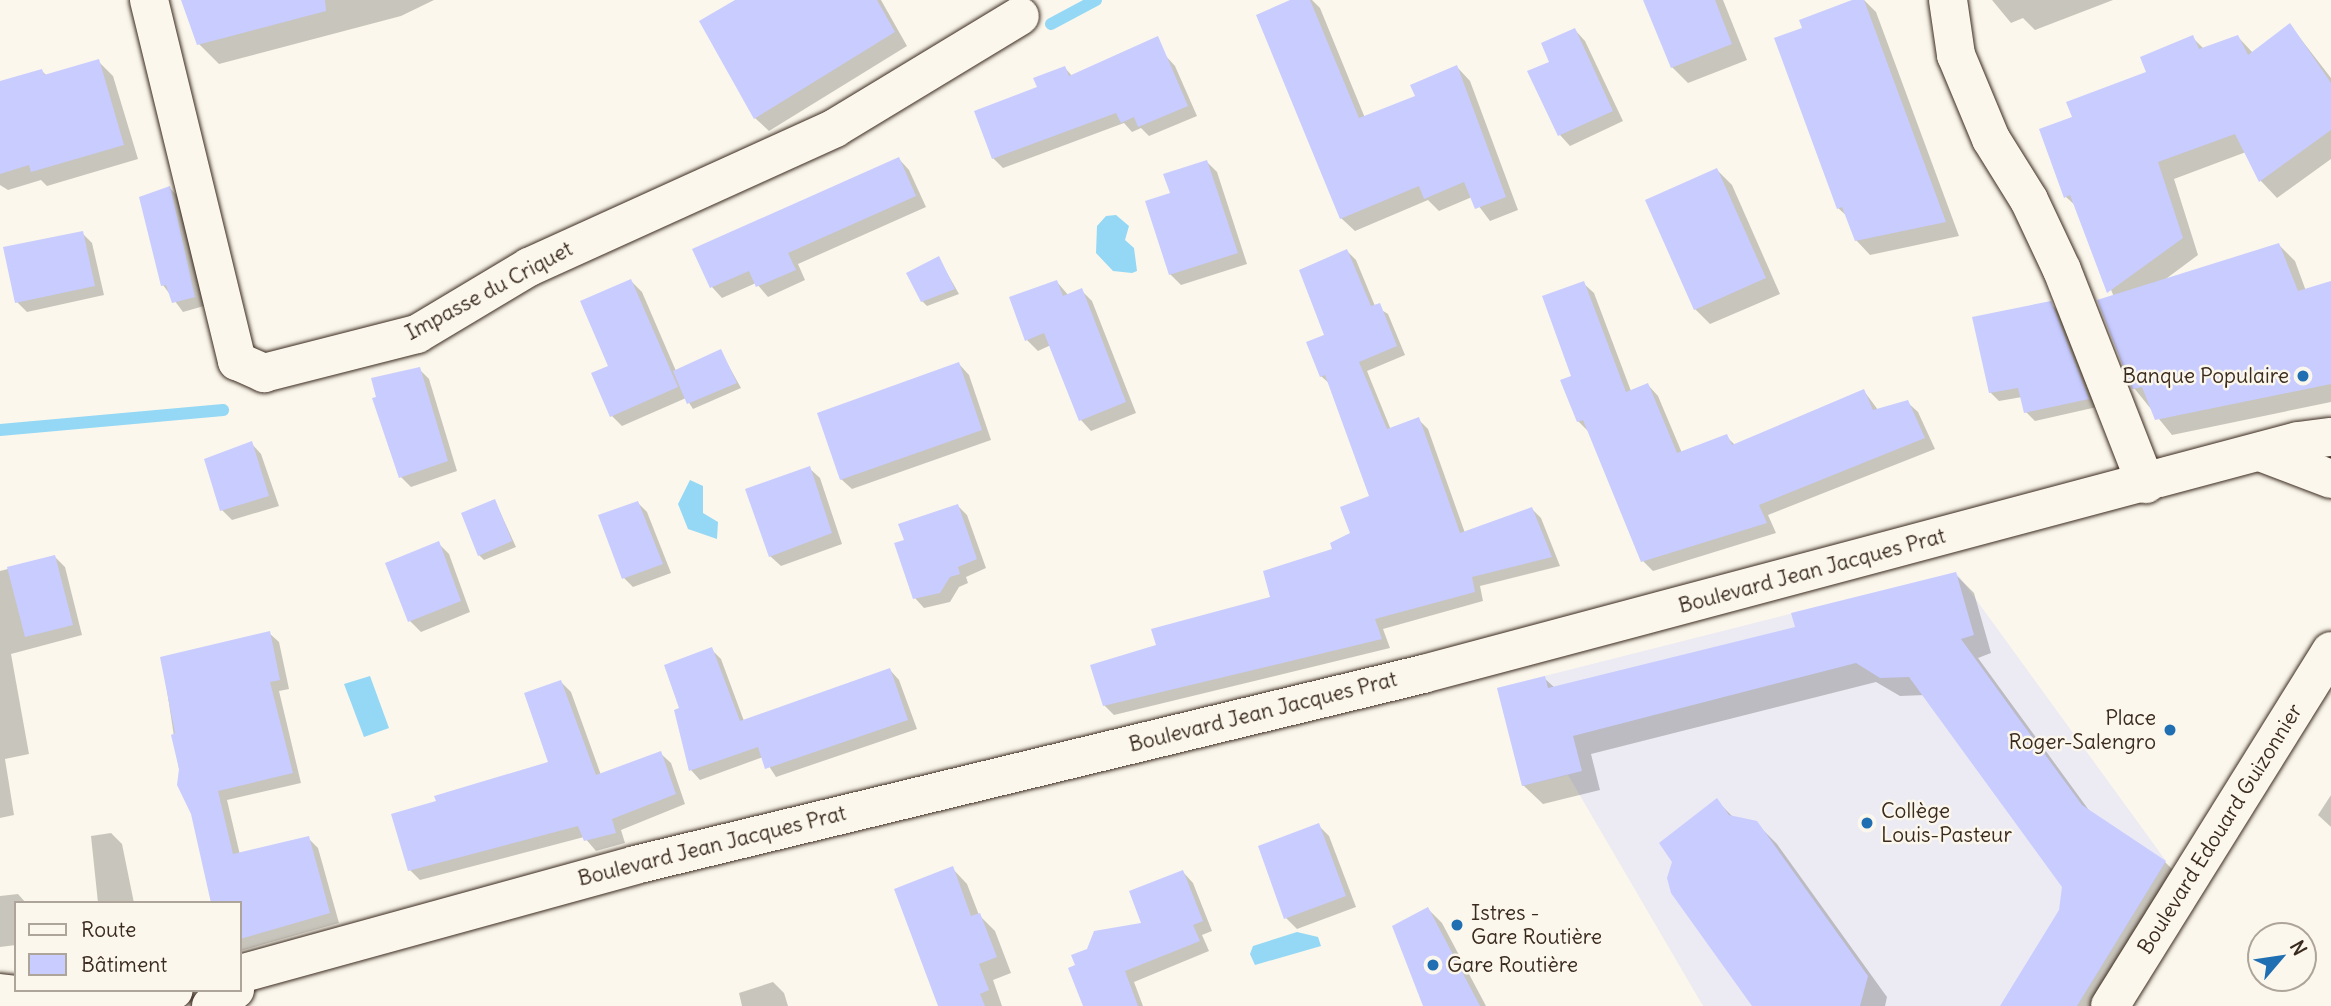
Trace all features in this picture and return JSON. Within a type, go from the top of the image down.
[{"type":"main road","name":"Impasse du Criquet","points":[[149,0],[237,361],[264,373],[417,334],[529,267],[835,128],[1020,16]]},
{"type":"main road","points":[[1948,0],[1956,55],[1991,139],[2029,200],[2062,270],[2146,484]]},
{"type":"main road","name":"Boulevard Jean Jacques Prat","points":[[245,980],[430,918],[622,868],[1423,674],[2260,452],[2331,437]]},
{"type":"main road","points":[[2260,452],[2331,479]]},
{"type":"main road","name":"Boulevard Edouard Guizonnier","points":[[2110,1006],[2331,651]]},
{"type":"main road","points":[[14,998],[85,1004],[112,998],[130,1005],[168,992]]},
{"type":"main road","name":"Boulevard Jean Jacques Prat","points":[[211,1006],[229,992]]},
{"type":"shaded area","name":"Collège Louis-Pasteur","points":[[1956,572],[2166,861],[2077,1006],[1703,1006],[1568,775],[1522,786],[1497,688]]},
{"type":"water","points":[[1116,215],[1129,226],[1125,240],[1134,248],[1137,271],[1132,273],[1113,271],[1096,253],[1097,226],[1106,216]]},
{"type":"water","points":[[690,480],[703,486],[703,513],[718,522],[717,539],[688,529],[678,504]]},
{"type":"water","points":[[370,676],[389,728],[364,737],[344,684]]},
{"type":"water","points":[[1297,932],[1318,937],[1321,946],[1255,965],[1250,954],[1253,946]]},
{"type":"building","points":[[181,0],[325,0],[326,11],[197,45]]},
{"type":"building","points":[[735,0],[877,0],[895,32],[754,119],[699,21]]},
{"type":"building","points":[[1290,0],[1310,0],[1359,118],[1415,96],[1410,85],[1457,65],[1506,197],[1475,209],[1464,182],[1424,199],[1419,186],[1340,219],[1256,15]]},
{"type":"building","points":[[1643,0],[1715,0],[1732,44],[1671,68]]},
{"type":"building","points":[[1852,0],[1864,0],[1946,222],[1855,241],[1842,207],[1837,209],[1774,38],[1802,28],[1799,20]]},
{"type":"building","points":[[2290,23],[2331,83],[2331,130],[2259,182],[2235,134],[2158,162],[2183,238],[2107,293],[2070,195],[2064,198],[2039,129],[2072,117],[2066,102],[2146,72],[2140,57],[2193,35],[2199,49],[2238,35],[2248,55]]},
{"type":"building","points":[[1575,28],[1613,111],[1558,136],[1527,71],[1549,62],[1541,43]]},
{"type":"building","points":[[1158,36],[1188,106],[1138,127],[1134,117],[1121,123],[1116,113],[992,159],[974,111],[1037,87],[1033,78],[1065,66],[1069,76]]},
{"type":"building","points":[[99,59],[124,145],[31,172],[29,165],[0,174],[0,81],[42,69],[44,75]]},
{"type":"building","points":[[899,157],[916,196],[788,253],[796,270],[756,287],[749,271],[710,288],[692,249]]},
{"type":"building","points":[[1207,160],[1238,253],[1169,275],[1145,201],[1170,193],[1163,174]]},
{"type":"building","points":[[1717,168],[1766,278],[1694,310],[1645,200]]},
{"type":"building","points":[[170,186],[195,297],[172,303],[166,285],[161,286],[139,197]]},
{"type":"building","points":[[83,231],[95,286],[15,303],[3,247]]},
{"type":"building","points":[[2279,243],[2298,291],[2331,281],[2331,384],[2155,420],[2142,387],[2132,389],[2097,300]]},
{"type":"building","points":[[1347,249],[1371,306],[1380,303],[1397,346],[1359,362],[1387,429],[1419,417],[1460,533],[1532,507],[1552,557],[1472,577],[1475,592],[1375,619],[1382,639],[1103,706],[1090,665],[1156,645],[1151,629],[1270,597],[1263,571],[1332,549],[1330,543],[1350,533],[1340,507],[1369,496],[1325,375],[1320,377],[1306,342],[1324,335],[1299,270]]},
{"type":"building","points":[[939,256],[955,289],[921,302],[906,273]]},
{"type":"building","points":[[631,279],[678,387],[610,417],[591,373],[608,366],[580,301]]},
{"type":"building","points":[[1057,280],[1063,296],[1082,288],[1126,402],[1079,421],[1044,333],[1025,341],[1009,297]]},
{"type":"building","points":[[1584,281],[1626,392],[1648,383],[1677,453],[1727,434],[1732,445],[1864,389],[1873,410],[1908,400],[1925,438],[1759,505],[1767,523],[1641,562],[1583,420],[1577,422],[1560,380],[1571,376],[1542,296]]},
{"type":"building","points":[[2051,301],[2089,399],[2024,413],[2018,388],[1989,393],[1972,317]]},
{"type":"building","points":[[721,349],[737,383],[687,404],[673,371]]},
{"type":"building","points":[[959,362],[982,430],[840,480],[817,413]]},
{"type":"building","points":[[420,367],[448,461],[399,478],[372,398],[376,397],[371,378]]},
{"type":"building","points":[[252,441],[269,496],[220,511],[204,459]]},
{"type":"building","points":[[810,466],[832,533],[769,557],[745,489]]},
{"type":"building","points":[[495,499],[512,541],[478,556],[461,513]]},
{"type":"building","points":[[638,501],[663,564],[622,579],[598,515]]},
{"type":"building","points":[[958,504],[977,559],[958,567],[960,574],[950,577],[940,593],[913,599],[894,543],[904,540],[898,524]]},
{"type":"building","points":[[439,541],[461,601],[408,622],[385,563]]},
{"type":"building","points":[[55,555],[73,625],[25,637],[7,567]]},
{"type":"building","points":[[1956,572],[1974,635],[1961,639],[2016,715],[2082,805],[2166,861],[2077,1006],[2000,1006],[2059,910],[2062,887],[1909,677],[1880,678],[1856,663],[1573,736],[1582,771],[1522,786],[1497,688],[1545,676],[1548,688],[1795,627],[1791,613]]},
{"type":"building","points":[[270,631],[280,680],[270,682],[293,773],[218,791],[233,854],[309,836],[330,913],[242,938],[242,901],[211,901],[191,814],[177,785],[179,769],[171,735],[175,733],[160,657]]},
{"type":"building","points":[[712,647],[740,721],[890,668],[908,720],[765,769],[758,747],[689,771],[674,710],[679,708],[664,665]]},
{"type":"building","points":[[561,680],[596,775],[661,751],[676,794],[612,819],[616,833],[584,841],[578,826],[408,871],[391,814],[436,801],[434,796],[548,762],[524,693]]},
{"type":"building","points":[[1717,798],[1729,815],[1757,821],[1868,976],[1860,1006],[1752,1006],[1671,893],[1667,878],[1672,862],[1659,843]]},
{"type":"building","points":[[1319,823],[1346,896],[1284,919],[1258,846]]},
{"type":"building","points":[[953,866],[971,916],[980,913],[997,957],[979,964],[989,990],[980,994],[985,1006],[938,1006],[894,889]]},
{"type":"building","points":[[1183,870],[1203,921],[1193,925],[1200,941],[1125,971],[1138,1006],[1083,1006],[1068,968],[1075,965],[1071,955],[1087,949],[1094,931],[1141,923],[1129,891]]},
{"type":"building","name":"Gare Routière","points":[[1428,907],[1480,1006],[1423,1006],[1392,926]]},
{"type":"waterway","points":[[1051,24],[1096,0]]},
{"type":"waterway","points":[[0,430],[223,410]]},
{"type":"place","name":"Banque Populaire","points":[[2303,376]]},
{"type":"place","name":"Place Roger-Salengro","points":[[2170,730]]},
{"type":"place","name":"Collège Louis-Pasteur","points":[[1867,823]]},
{"type":"place","name":"Istres - Gare Routière","points":[[1457,925]]},
{"type":"place","name":"Gare Routière","points":[[1433,965]]}]
